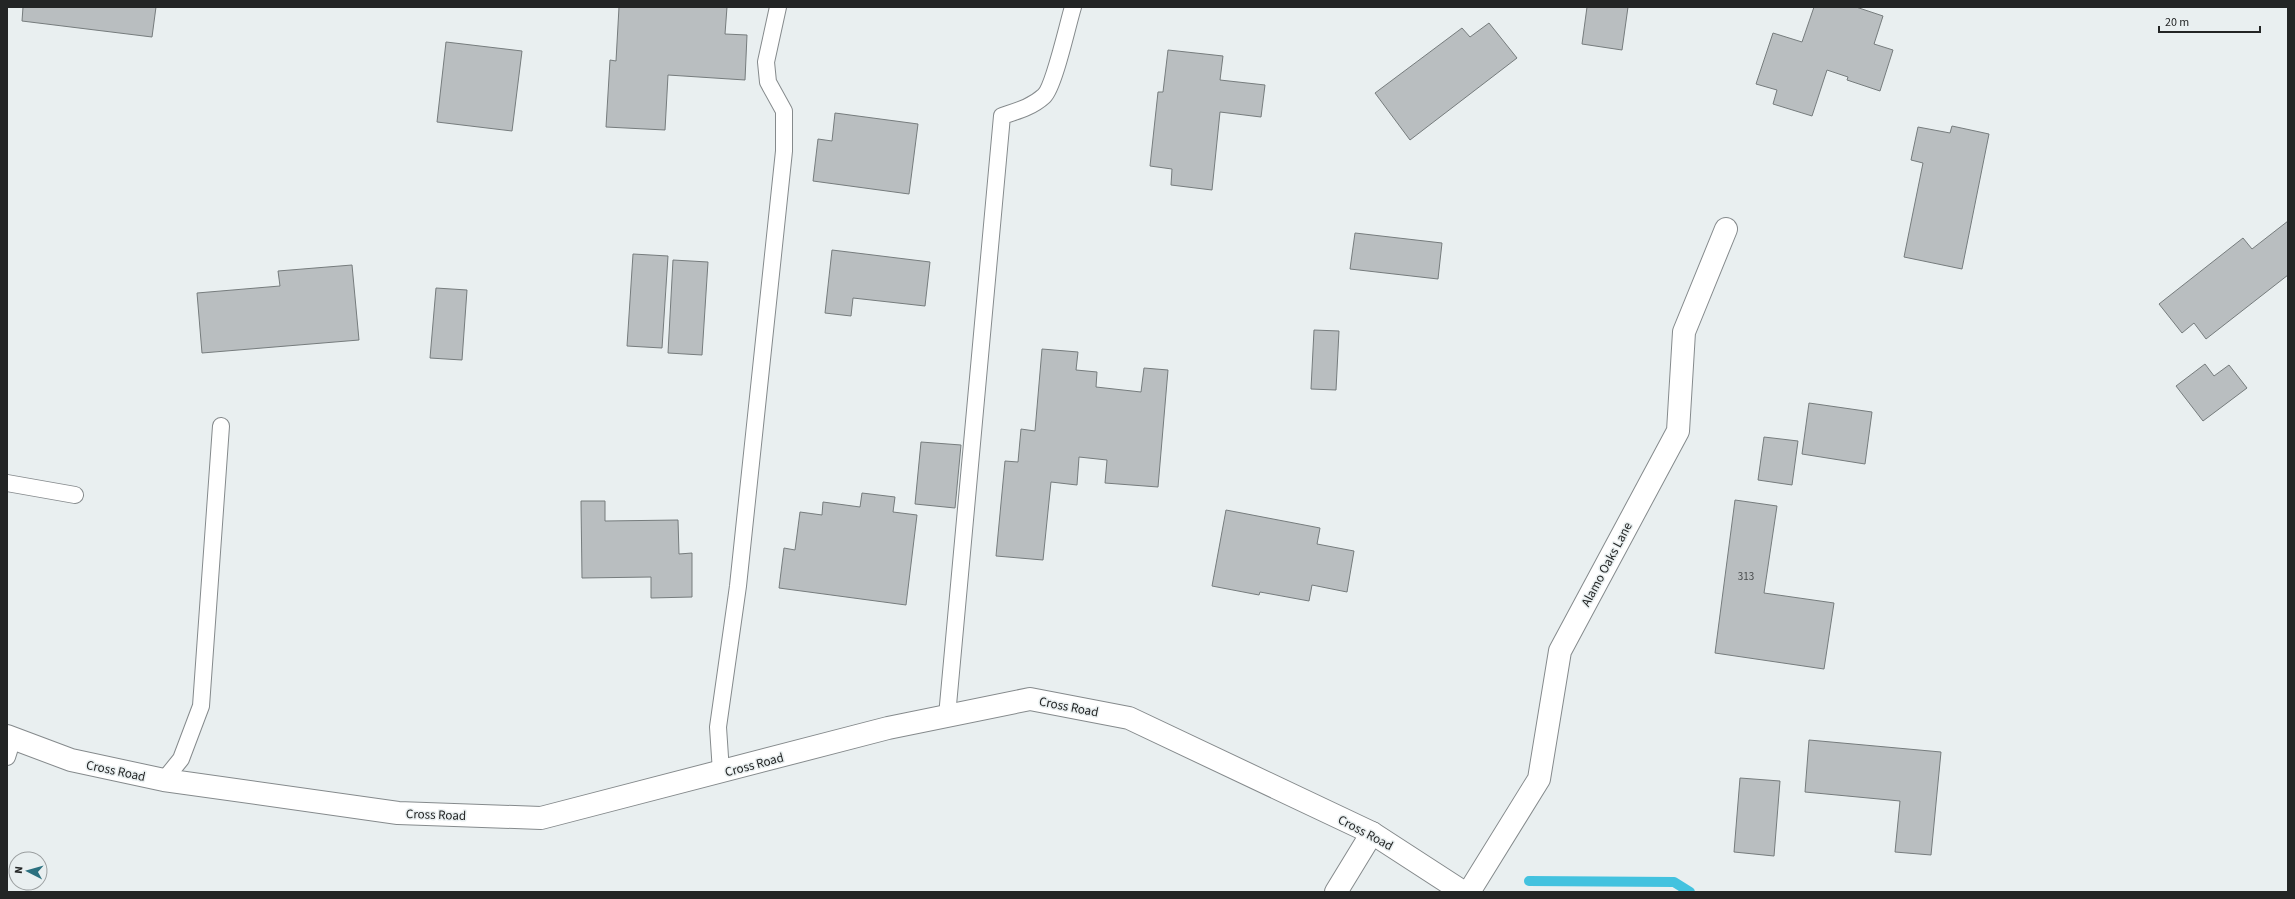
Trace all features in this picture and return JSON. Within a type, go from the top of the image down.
[{"type":"street","name":"Alamo Oaks Lane","points":[[1469,892],[1539,779],[1560,651],[1678,431],[1684,332],[1726,229]]},
{"type":"street","name":"Cross Road","points":[[9,744],[71,760],[164,780],[398,813],[541,818],[888,728],[1030,699],[1129,718],[1372,834],[1463,892]]},
{"type":"street","points":[[1336,892],[1372,834]]},
{"type":"lane","points":[[721,772],[718,727],[738,586],[784,152],[784,110],[768,82],[766,62],[778,7]]},
{"type":"lane","points":[[947,716],[1002,116],[1027,108],[1045,95],[1053,76],[1073,7]]},
{"type":"lane","points":[[164,780],[181,759],[201,706],[221,426]]},
{"type":"lane","points":[[7,483],[75,495]]},
{"type":"building","points":[[23,7],[156,7],[152,37],[22,21]]},
{"type":"building","points":[[619,7],[727,7],[725,34],[747,35],[745,80],[668,75],[665,130],[606,127],[610,60],[616,61]]},
{"type":"building","points":[[1587,7],[1628,7],[1622,50],[1582,44]]},
{"type":"building","points":[[1814,7],[1856,7],[1883,16],[1874,44],[1893,50],[1880,91],[1847,80],[1848,77],[1827,70],[1812,116],[1773,104],[1777,90],[1756,84],[1773,33],[1802,42]]},
{"type":"building","points":[[1489,23],[1517,58],[1410,140],[1375,93],[1462,28],[1470,37]]},
{"type":"building","points":[[446,42],[522,51],[512,131],[437,122]]},
{"type":"building","points":[[1168,50],[1223,56],[1220,80],[1265,85],[1261,117],[1220,112],[1212,190],[1171,185],[1172,169],[1150,166],[1158,92],[1163,92]]},
{"type":"building","points":[[835,113],[918,124],[909,194],[813,181],[818,139],[832,141]]},
{"type":"building","points":[[1952,126],[1989,134],[1962,269],[1904,257],[1923,163],[1911,160],[1918,127],[1950,133]]},
{"type":"building","points":[[2288,221],[2288,275],[2206,339],[2194,323],[2182,333],[2159,304],[2243,238],[2252,249]]},
{"type":"building","points":[[1355,233],[1442,243],[1438,279],[1350,269]]},
{"type":"building","points":[[832,250],[930,262],[925,306],[853,298],[851,316],[825,313]]},
{"type":"building","points":[[633,254],[668,256],[662,348],[627,346]]},
{"type":"building","points":[[673,260],[708,262],[702,355],[668,353]]},
{"type":"building","points":[[352,265],[359,340],[202,353],[197,293],[280,286],[278,271]]},
{"type":"building","points":[[436,288],[467,290],[462,360],[430,358]]},
{"type":"building","points":[[1314,330],[1339,331],[1336,390],[1311,389]]},
{"type":"building","points":[[1042,349],[1078,352],[1076,370],[1097,372],[1096,387],[1141,392],[1144,368],[1168,370],[1158,487],[1105,483],[1107,460],[1079,457],[1077,485],[1051,482],[1043,560],[996,556],[1005,461],[1018,462],[1021,429],[1035,431]]},
{"type":"building","points":[[2205,364],[2214,376],[2229,365],[2247,388],[2203,421],[2176,386]]},
{"type":"building","points":[[1809,403],[1872,412],[1865,464],[1802,454]]},
{"type":"building","points":[[1764,437],[1798,441],[1792,485],[1758,480]]},
{"type":"building","points":[[921,442],[961,445],[955,508],[915,504]]},
{"type":"building","points":[[862,493],[895,497],[893,512],[917,515],[906,605],[779,588],[784,548],[795,550],[800,512],[822,515],[823,502],[860,507]]},
{"type":"building","points":[[1735,500],[1777,506],[1764,593],[1834,603],[1824,669],[1715,653]]},
{"type":"building","points":[[581,501],[605,501],[605,521],[678,520],[679,554],[692,553],[692,597],[651,598],[651,577],[582,578]]},
{"type":"building","points":[[1226,510],[1320,528],[1317,544],[1354,551],[1347,592],[1312,585],[1309,601],[1260,592],[1259,595],[1212,586]]},
{"type":"building","points":[[1809,740],[1941,752],[1931,855],[1895,852],[1900,801],[1805,792]]},
{"type":"building","points":[[1740,778],[1780,781],[1774,856],[1734,852]]},
{"type":"waterway","points":[[1529,881],[1674,882],[1690,892]]}]
